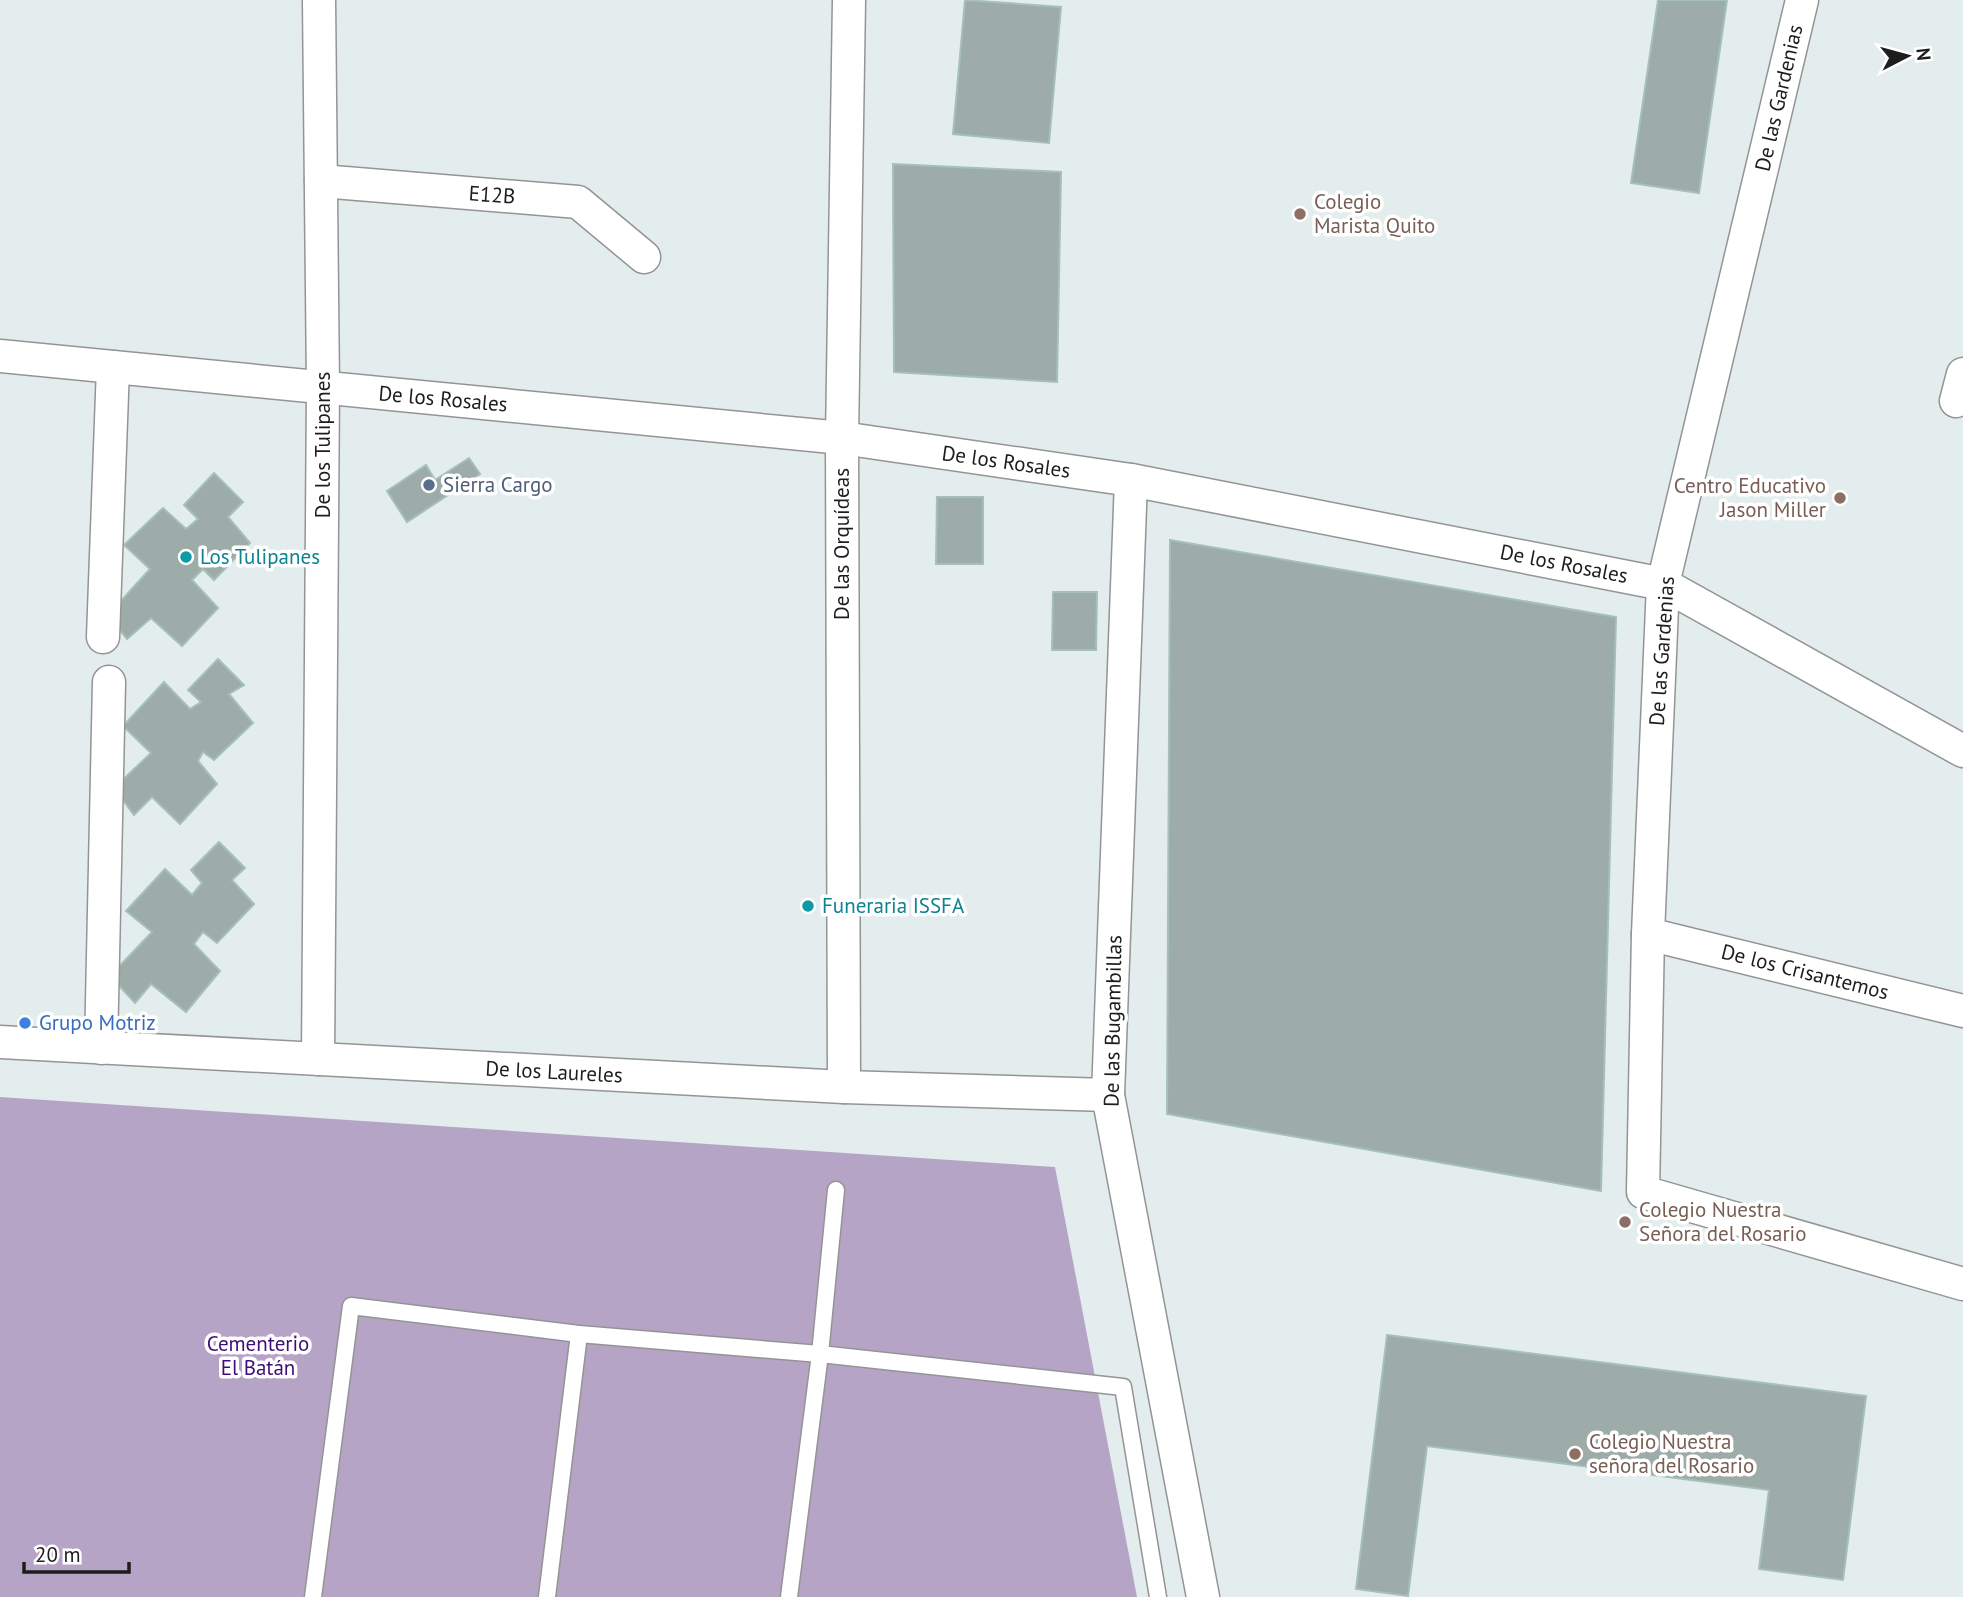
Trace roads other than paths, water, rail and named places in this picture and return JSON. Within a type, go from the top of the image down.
[{"type":"street","name":"De los Tulipanes","points":[[318,1059],[323,388],[319,0]]},
{"type":"street","name":"De las Orquídeas","points":[[844,1087],[842,438],[849,0]]},
{"type":"street","name":"De las Gardenias","points":[[1802,0],[1663,584],[1648,934],[1643,1192],[1963,1284]]},
{"type":"street","name":"E12B","points":[[321,181],[578,202],[643,257]]},
{"type":"street","name":"De los Rosales","points":[[0,356],[842,438],[1131,480],[1663,584],[1963,751]]},
{"type":"street","points":[[103,637],[113,368]]},
{"type":"street","name":"De las Bugambillas","points":[[1131,480],[1108,1095],[1203,1597]]},
{"type":"street","points":[[101,1048],[109,682]]},
{"type":"street","name":"De los Crisantemos","points":[[1648,934],[1963,1011]]},
{"type":"street","name":"De los Laureles","points":[[0,1042],[844,1087],[1108,1095]]},
{"type":"lane","points":[[789,1597],[820,1354],[836,1190]]},
{"type":"lane","points":[[313,1597],[351,1306],[579,1334],[820,1354],[1123,1387],[1158,1597]]},
{"type":"lane","points":[[547,1597],[579,1334]]},
{"type":"place","name":"Colegio Marista Quito","points":[[1300,214]]},
{"type":"place","name":"Sierra Cargo","points":[[429,485]]},
{"type":"place","name":"Centro Educativo Jason Miller","points":[[1840,498]]},
{"type":"place","name":"Los Tulipanes","points":[[186,557]]},
{"type":"place","name":"Funeraria ISSFA","points":[[808,906]]},
{"type":"place","name":"Grupo Motriz","points":[[25,1023]]},
{"type":"place","name":"Colegio Nuestra Señora del Rosario","points":[[1625,1222]]},
{"type":"place","name":"Colegio Nuestra señora del Rosario","points":[[1575,1454]]},
{"type":"park label","name":"Cementerio El Batán","points":[[258,1356]]}]
